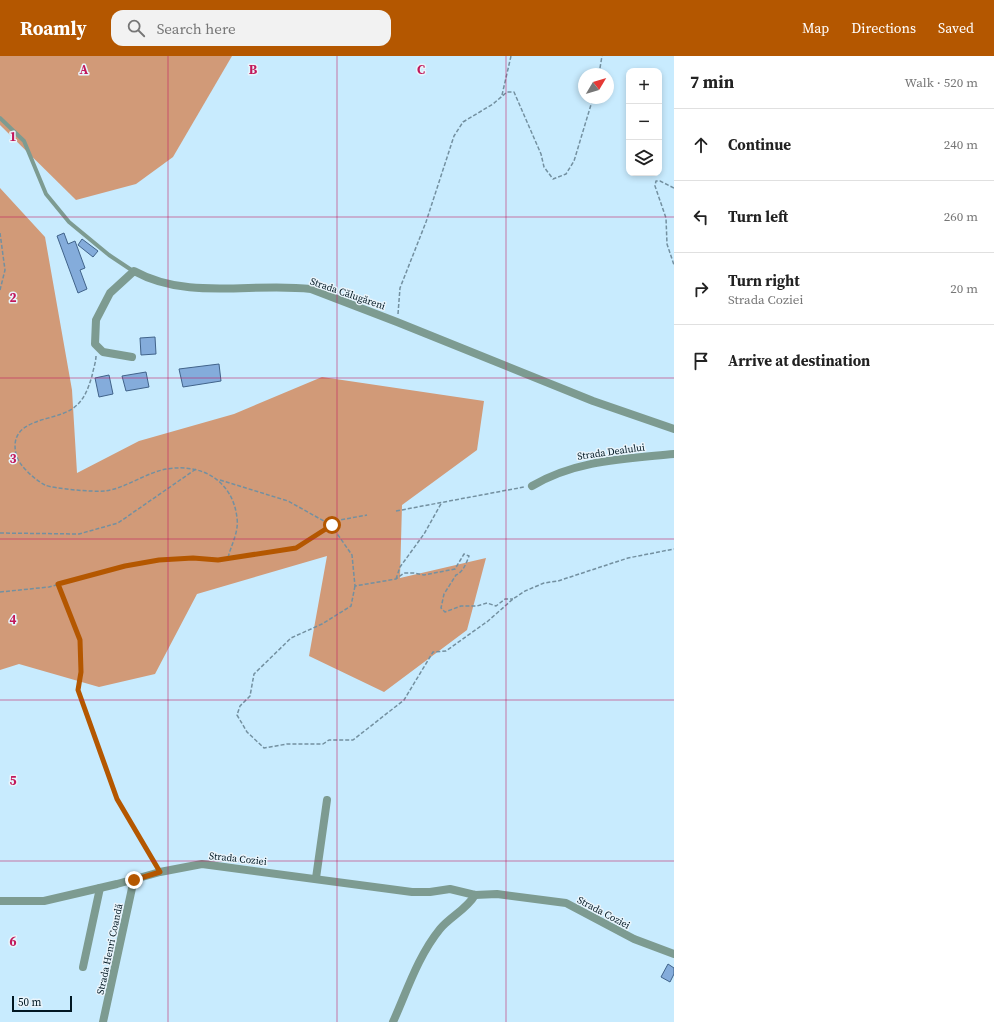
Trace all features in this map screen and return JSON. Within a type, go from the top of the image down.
[{"type":"street","name":"Strada Călugăreni","points":[[134,272],[148,279],[175,285],[222,289],[296,287],[310,289],[397,322],[593,401],[674,429]]},
{"type":"street","points":[[132,357],[103,352],[95,344],[96,320],[110,293],[134,272]]},
{"type":"street","name":"Strada Dealului","points":[[532,486],[558,472],[574,467],[601,461],[674,454]]},
{"type":"street","points":[[316,878],[327,800]]},
{"type":"street","name":"Strada Coziei","points":[[0,901],[44,901],[134,880],[160,872],[202,864],[412,892],[430,892],[450,889],[475,895],[497,894],[566,903],[634,939],[674,954]]},
{"type":"street","name":"Strada Henri Coandă","points":[[103,1022],[134,880]]},
{"type":"street","points":[[83,967],[100,888]]},
{"type":"street","points":[[393,1022],[425,950],[441,928],[468,904],[475,895]]},
{"type":"lane","name":"Strada Călugăreni","points":[[0,118],[24,141],[46,194],[69,222],[109,255],[134,272]]},
{"type":"path","points":[[502,96],[512,56]]},
{"type":"path","points":[[599,68],[602,56]]},
{"type":"path","points":[[397,322],[400,288],[426,222],[454,136],[463,122],[493,104],[507,92],[514,92],[541,154],[544,167],[553,179],[566,174],[574,161],[591,104]]},
{"type":"path","points":[[674,188],[660,181],[656,181],[655,186],[666,218],[668,252],[674,265]]},
{"type":"path","points":[[0,233],[5,270],[0,290]]},
{"type":"path","points":[[95,344],[96,359],[89,388],[82,400],[72,409],[28,426],[18,434],[15,442],[16,456],[27,470],[45,485],[81,490],[106,491],[167,468],[196,468],[219,480],[288,501],[332,525],[352,555],[355,586],[351,606],[322,624],[291,638],[254,674],[250,696],[240,706],[237,715],[247,732],[264,748],[287,744],[323,744],[329,740],[353,740],[404,700],[433,652],[446,651],[488,621],[513,599],[525,591],[544,583],[558,581],[628,558],[674,549]]},
{"type":"path","points":[[0,533],[79,534],[118,523],[196,468]]},
{"type":"path","points":[[219,480],[231,498],[237,518],[236,538],[228,558]]},
{"type":"path","points":[[396,511],[532,486]]},
{"type":"path","points":[[396,579],[400,567],[424,534],[442,502]]},
{"type":"path","points":[[0,592],[58,584],[125,566],[159,560],[193,558],[218,560],[296,548],[340,520],[367,515]]},
{"type":"path","points":[[355,586],[396,579],[404,573],[424,575],[455,569],[464,554],[469,556],[465,566],[460,573],[456,575],[444,594],[441,608],[445,612],[461,606],[477,606],[487,603],[496,606],[505,599],[513,599]]},
{"type":"path","points":[[58,584],[80,640],[81,672],[78,690],[117,799],[160,872]]},
{"type":"shaded area","points":[[0,56],[232,56],[173,157],[136,184],[76,200],[0,125]]},
{"type":"shaded area","points":[[0,188],[45,237],[72,390],[77,473],[139,441],[234,414],[322,377],[484,401],[477,450],[402,505],[400,578],[486,558],[467,630],[384,692],[309,656],[327,556],[197,594],[155,674],[99,687],[19,664],[0,670]]},
{"type":"building","points":[[64,233],[68,244],[75,241],[85,268],[80,270],[87,289],[78,293],[57,236]]},
{"type":"building","points":[[82,239],[98,251],[93,257],[78,245]]},
{"type":"building","points":[[155,337],[156,354],[141,355],[140,338]]},
{"type":"building","points":[[219,364],[221,381],[183,387],[179,369]]},
{"type":"building","points":[[146,372],[149,387],[126,391],[122,376]]},
{"type":"building","points":[[109,375],[113,394],[99,397],[95,378]]},
{"type":"building","points":[[668,964],[674,968],[674,974],[670,982],[661,977]]},
{"type":"route","points":[[134,880],[160,872],[117,799],[78,690],[81,672],[80,640],[58,584],[125,566],[159,560],[193,558],[218,560],[296,548],[332,525]]}]
